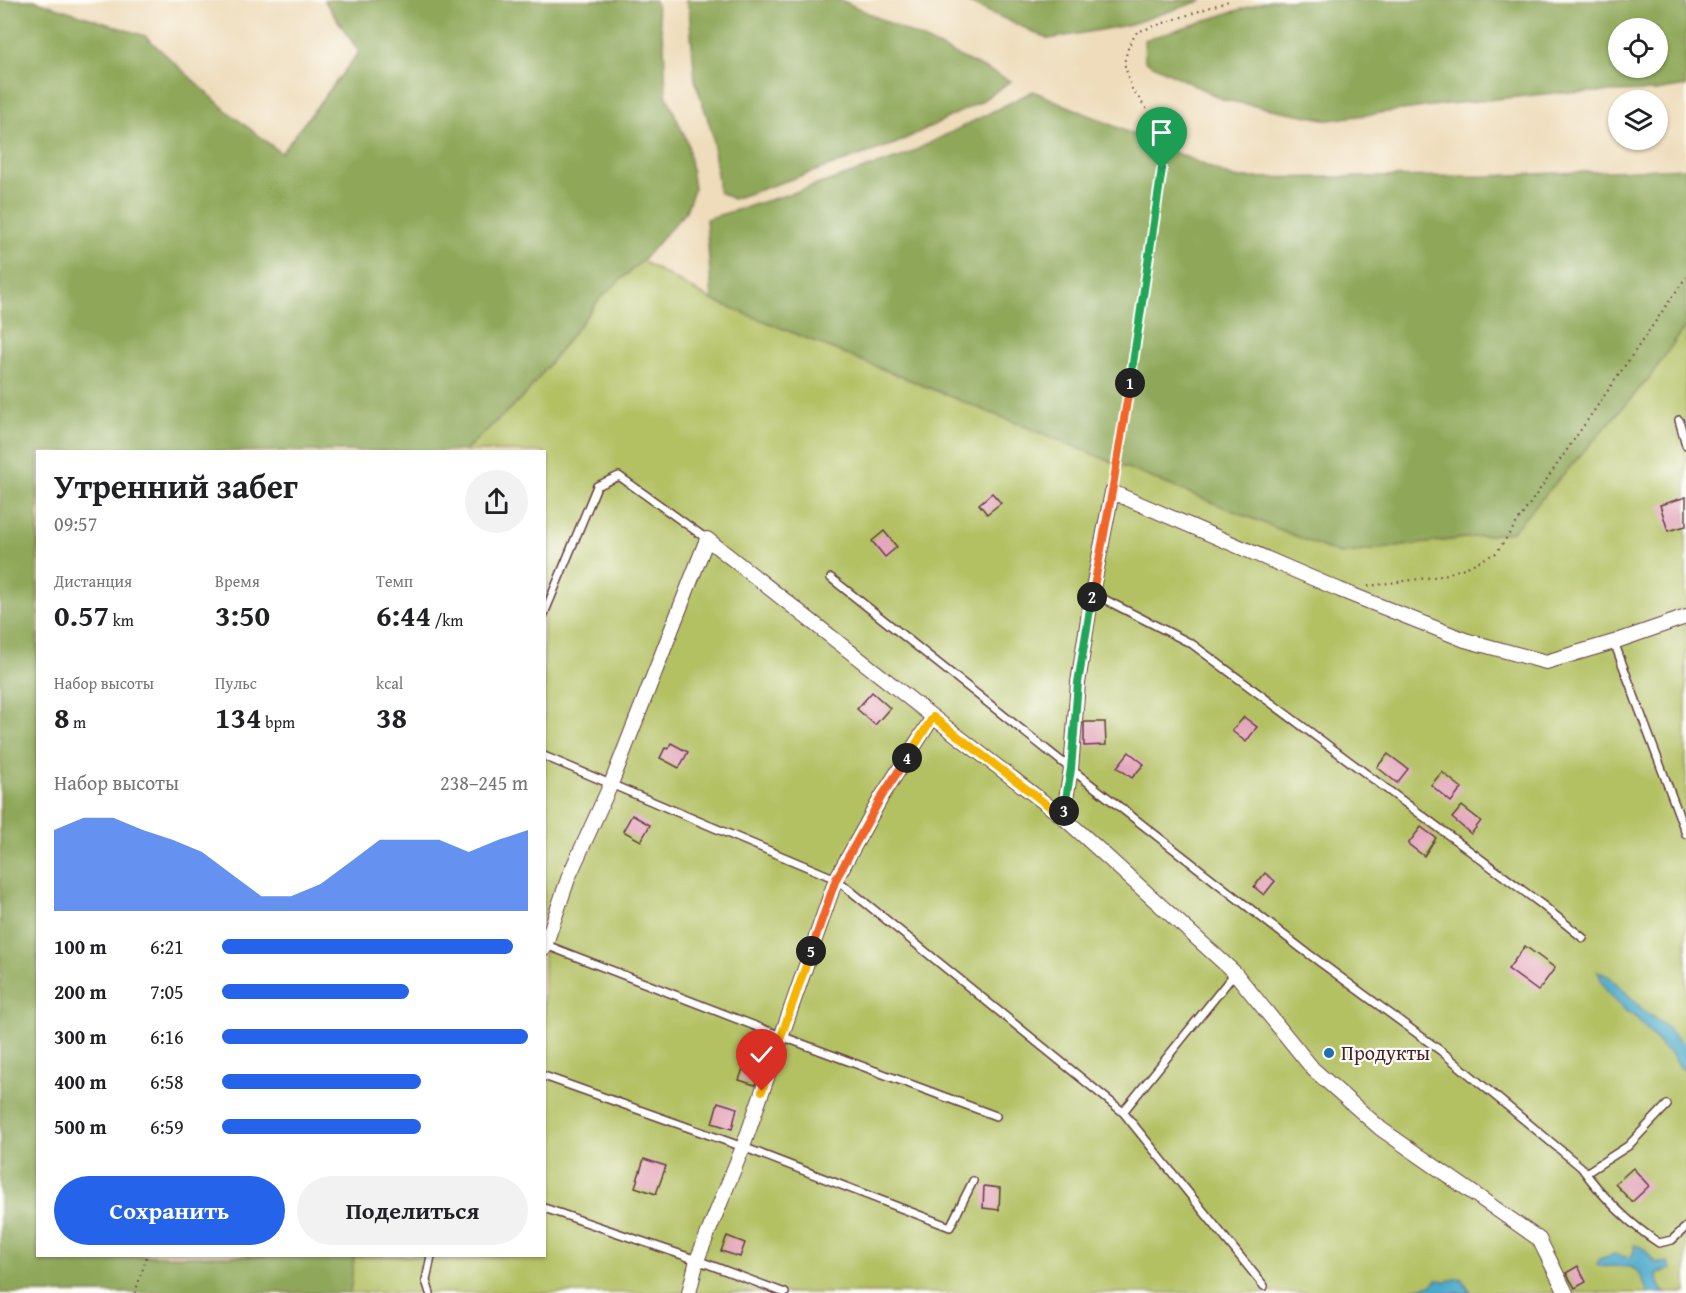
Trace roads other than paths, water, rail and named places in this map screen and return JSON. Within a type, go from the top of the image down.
[{"type":"street","points":[[1063,817],[1071,769],[1078,683],[1092,593],[1112,492],[1340,590],[1465,640],[1546,662],[1686,617]]},
{"type":"street","points":[[546,944],[569,876],[611,784],[707,539],[1063,817],[1235,973],[1313,1069],[1381,1129],[1539,1239],[1566,1293]]},
{"type":"street","points":[[689,1293],[697,1260],[743,1147],[836,879],[882,796],[933,717]]},
{"type":"lane","points":[[1679,420],[1686,445]]},
{"type":"lane","points":[[546,609],[597,486],[619,476],[707,539]]},
{"type":"lane","points":[[831,578],[1302,949],[1441,1051],[1581,1167],[1598,1190],[1640,1231],[1659,1243],[1672,1240],[1686,1227]]},
{"type":"lane","points":[[1092,593],[1192,644],[1541,903],[1583,938]]},
{"type":"lane","points":[[1614,642],[1686,834]]},
{"type":"lane","points":[[546,757],[836,879],[1123,1112],[1264,1286]]},
{"type":"lane","points":[[546,947],[996,1116]]},
{"type":"lane","points":[[1123,1112],[1235,973]]},
{"type":"lane","points":[[546,1077],[743,1147],[950,1227],[973,1181]]},
{"type":"lane","points":[[1586,1173],[1628,1146],[1666,1105]]},
{"type":"lane","points":[[546,1209],[697,1260],[785,1293]]},
{"type":"lane","points":[[430,1293],[426,1281],[431,1257]]},
{"type":"water","points":[[1598,971],[1611,978],[1643,1010],[1666,1027],[1686,1047],[1686,1071],[1637,1018],[1627,1012],[1608,993]]},
{"type":"water","points":[[1634,1245],[1644,1249],[1655,1262],[1668,1262],[1671,1269],[1658,1273],[1657,1276],[1658,1283],[1665,1293],[1648,1293],[1640,1274],[1631,1267],[1597,1265],[1599,1259],[1614,1254],[1630,1258],[1634,1252]]},
{"type":"water","points":[[1461,1278],[1471,1293],[1406,1293],[1408,1290],[1432,1285],[1437,1280]]},
{"type":"place","name":"Продукты","points":[[1329,1053]]}]
